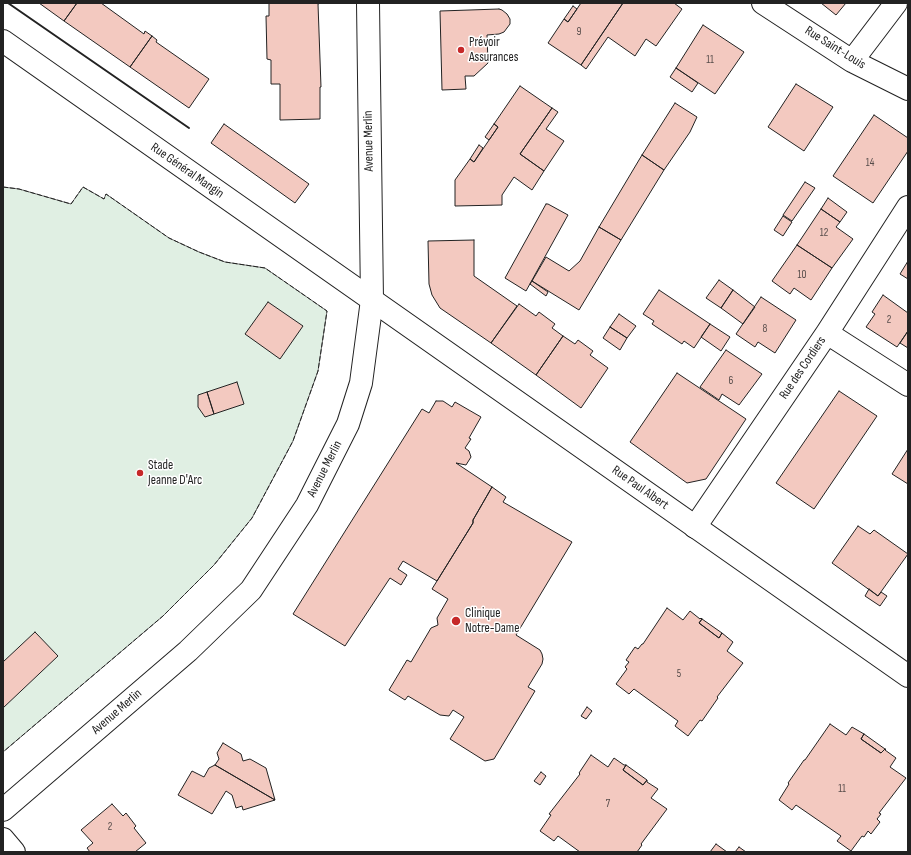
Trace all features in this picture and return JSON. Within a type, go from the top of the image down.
[{"type":"street","name":"Avenue Merlin","points":[[3,810],[188,651],[251,590],[307,505],[348,424],[361,383],[372,300],[368,3]]},
{"type":"street","name":"Rue Saint-Louis","points":[[763,3],[852,61],[908,90]]},
{"type":"street","points":[[852,61],[896,3]]},
{"type":"street","name":"Rue Général Mangin","points":[[3,41],[372,300]]},
{"type":"street","name":"Rue des Cordiers","points":[[695,527],[827,333],[908,207]]},
{"type":"street","name":"Rue Paul Albert","points":[[372,300],[908,676]]},
{"type":"street","points":[[827,333],[908,385]]},
{"type":"street","points":[[3,839],[14,852]]},
{"type":"green space","name":"Stade Jeanne D'Arc","points":[[3,187],[19,189],[71,204],[83,187],[104,199],[106,194],[169,238],[225,262],[265,268],[327,311],[318,371],[293,441],[252,518],[214,565],[163,616],[3,752]]},
{"type":"building","points":[[39,3],[77,3],[64,21]]},
{"type":"building","points":[[77,3],[101,3],[144,34],[145,31],[152,36],[130,67],[64,21]]},
{"type":"building","points":[[269,3],[321,3],[318,4],[321,87],[320,119],[280,120],[280,84],[271,84],[271,60],[267,59],[266,16],[269,16]]},
{"type":"building","points":[[581,3],[623,3],[581,65],[548,43],[564,19],[568,22]]},
{"type":"building","points":[[623,3],[674,3],[682,9],[656,46],[646,39],[635,56],[608,37],[586,69],[581,65]]},
{"type":"building","points":[[821,3],[846,3],[836,15]]},
{"type":"building","points":[[573,6],[577,9],[568,22],[564,19]]},
{"type":"building","points":[[499,9],[507,14],[510,19],[510,24],[504,32],[487,35],[488,63],[474,76],[465,76],[466,89],[442,90],[440,11]]},
{"type":"building","points":[[703,25],[744,52],[715,94],[676,68]]},
{"type":"building","points":[[152,36],[157,40],[156,42],[209,79],[189,108],[130,67]]},
{"type":"building","points":[[676,68],[698,83],[692,92],[670,77]]},
{"type":"building","points":[[796,84],[833,107],[804,151],[768,127]]},
{"type":"building","points":[[520,86],[552,108],[520,154],[544,171],[532,190],[514,177],[502,195],[502,205],[455,206],[455,180],[470,159],[474,162],[498,127],[494,124]]},
{"type":"building","points":[[675,103],[697,117],[690,132],[664,170],[642,155]]},
{"type":"building","points":[[552,108],[558,112],[546,129],[564,141],[544,171],[520,154]]},
{"type":"building","points":[[874,115],[908,138],[908,151],[873,203],[833,176]]},
{"type":"building","points":[[224,124],[309,184],[295,203],[211,143]]},
{"type":"building","points":[[494,124],[498,127],[489,140],[485,137]]},
{"type":"building","points":[[479,145],[483,148],[474,162],[470,159]]},
{"type":"building","points":[[642,155],[664,170],[621,240],[599,227]]},
{"type":"building","points":[[805,182],[815,188],[792,221],[783,215]]},
{"type":"building","points":[[828,198],[847,212],[840,222],[821,209]]},
{"type":"building","points":[[546,204],[568,215],[526,291],[505,278]]},
{"type":"building","points":[[821,209],[840,222],[836,227],[853,239],[832,268],[797,245]]},
{"type":"building","points":[[783,216],[792,222],[783,236],[774,230]]},
{"type":"building","points":[[599,227],[621,240],[579,310],[532,281],[546,257],[569,271],[580,261]]},
{"type":"building","points":[[474,240],[474,276],[517,306],[491,343],[440,308],[432,295],[429,284],[428,241]]},
{"type":"building","points":[[797,245],[832,268],[811,300],[794,288],[790,294],[772,281]]},
{"type":"building","points":[[908,261],[908,279],[900,274]]},
{"type":"building","points":[[719,280],[733,290],[721,308],[706,298]]},
{"type":"building","points":[[532,281],[548,292],[546,296],[530,284]]},
{"type":"building","points":[[659,290],[710,324],[694,348],[684,341],[682,344],[652,324],[654,321],[643,314]]},
{"type":"building","points":[[733,290],[755,307],[743,324],[721,308]]},
{"type":"building","points":[[883,295],[908,313],[908,331],[897,347],[866,327],[875,314],[872,312]]},
{"type":"building","points":[[761,297],[796,320],[775,353],[758,342],[755,347],[736,334]]},
{"type":"building","points":[[268,302],[303,326],[280,359],[245,334]]},
{"type":"building","points":[[519,304],[536,316],[539,312],[555,324],[552,328],[563,336],[536,375],[491,343]]},
{"type":"building","points":[[619,314],[636,326],[627,338],[610,327]]},
{"type":"building","points":[[710,324],[730,337],[721,351],[701,337]]},
{"type":"building","points":[[610,327],[627,338],[620,350],[603,338]]},
{"type":"building","points":[[908,331],[908,348],[900,343]]},
{"type":"building","points":[[563,336],[575,344],[578,340],[593,351],[590,355],[608,368],[581,408],[536,375]]},
{"type":"building","points":[[726,350],[762,374],[739,405],[722,394],[719,400],[700,387]]},
{"type":"building","points":[[677,373],[746,419],[706,479],[687,483],[630,442]]},
{"type":"building","points":[[237,382],[244,404],[214,414],[207,392]]},
{"type":"building","points":[[839,391],[877,416],[814,509],[776,483]]},
{"type":"building","points":[[207,392],[214,414],[205,417],[198,407],[198,395]]},
{"type":"building","points":[[436,401],[443,401],[452,407],[455,402],[481,417],[469,438],[471,439],[465,448],[469,451],[471,457],[466,465],[456,463],[492,487],[473,520],[473,523],[437,581],[403,561],[398,569],[407,575],[401,585],[390,578],[345,646],[293,614],[422,409],[429,413]]},
{"type":"building","points":[[908,449],[908,484],[892,474]]},
{"type":"building","points":[[492,487],[506,497],[503,502],[572,542],[516,635],[540,650],[542,654],[542,664],[528,687],[535,691],[494,759],[485,761],[450,739],[464,717],[453,710],[449,716],[440,715],[408,696],[405,700],[389,690],[407,660],[411,662],[431,628],[438,625],[437,618],[448,599],[432,589],[473,523],[473,520]]},
{"type":"building","points":[[858,526],[870,534],[874,530],[908,554],[878,596],[832,563]]},
{"type":"building","points":[[869,589],[878,596],[881,592],[887,596],[880,606],[865,596]]},
{"type":"building","points":[[667,608],[683,620],[690,611],[702,619],[699,623],[719,638],[722,633],[733,642],[727,651],[743,663],[717,697],[718,698],[702,721],[700,720],[688,736],[675,726],[678,721],[634,689],[629,694],[616,684],[627,669],[625,667],[629,662],[626,660],[635,647],[638,649],[643,644]]},
{"type":"building","points":[[702,619],[722,633],[719,638],[699,623]]},
{"type":"building","points":[[35,632],[58,656],[3,708],[3,662]]},
{"type":"building","points":[[587,707],[592,711],[586,719],[581,716]]},
{"type":"building","points":[[830,724],[846,735],[852,727],[864,734],[861,739],[881,753],[886,749],[885,750],[896,758],[890,767],[906,778],[879,813],[881,814],[877,819],[880,822],[871,834],[868,831],[864,837],[862,836],[851,851],[837,841],[841,836],[796,805],[792,810],[779,800],[789,784],[788,783]]},
{"type":"building","points":[[864,734],[885,749],[881,753],[861,739]]},
{"type":"building","points":[[223,743],[241,754],[243,761],[250,759],[266,768],[275,800],[215,765],[219,759],[217,753]]},
{"type":"building","points":[[591,755],[608,767],[614,758],[626,765],[623,770],[643,785],[647,780],[647,782],[658,789],[651,798],[667,809],[641,844],[642,845],[637,852],[580,852],[558,836],[554,841],[540,831],[551,815],[549,814],[580,774],[579,773]]},
{"type":"building","points":[[215,765],[275,800],[243,810],[242,806],[236,808],[232,795],[226,791],[212,814],[178,795],[192,771],[204,777],[209,768]]},
{"type":"building","points":[[626,765],[647,780],[643,785],[623,770]]},
{"type":"building","points":[[541,772],[546,776],[540,785],[534,781]]},
{"type":"building","points":[[112,804],[123,816],[126,813],[136,826],[134,828],[146,843],[135,852],[90,852],[87,848],[93,843],[81,830]]},
{"type":"building","points":[[716,844],[727,852],[710,852]]},
{"type":"building","points":[[739,847],[746,852],[735,852]]},
{"type":"fence","points":[[3,187],[19,189],[71,204],[83,187],[104,199],[106,194],[169,238],[225,262],[265,268],[327,311],[318,371],[293,441],[252,518],[214,565],[163,616],[3,752]]},
{"type":"wall","points":[[8,3],[189,128]]},
{"type":"place","name":"Prévoir Assurances","points":[[461,50]]},
{"type":"place","name":"Stade Jeanne D'Arc","points":[[140,473]]},
{"type":"place","name":"Clinique Notre-Dame","points":[[456,621]]}]
